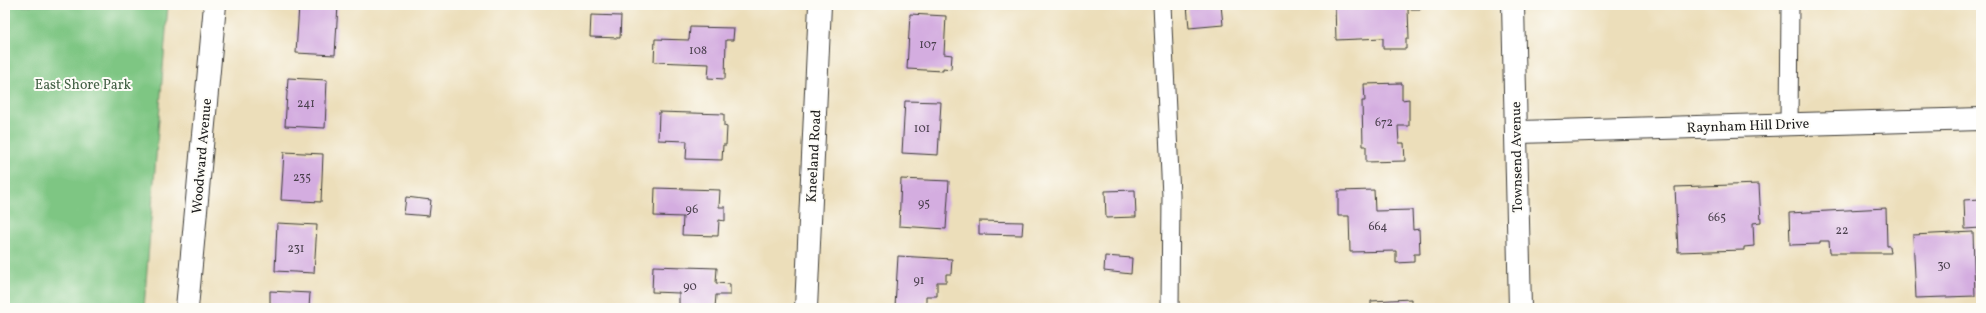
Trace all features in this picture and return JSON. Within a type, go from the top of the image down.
[{"type":"street","name":"Woodward Avenue","points":[[187,308],[215,5]]},
{"type":"street","name":"Kneeland Road","points":[[806,308],[820,5]]},
{"type":"street","name":"Townsend Avenue","points":[[1513,5],[1520,308]]},
{"type":"street","name":"Raynham Hill Drive","points":[[1516,132],[1981,119]]},
{"type":"lane","points":[[1162,5],[1171,196],[1170,308]]},
{"type":"lane","points":[[1789,124],[1790,5]]},
{"type":"green space","name":"East Shore Park","points":[[5,5],[168,5],[144,308],[5,308]]},
{"type":"building","points":[[299,5],[338,5],[335,55],[296,53]]},
{"type":"building","points":[[1187,5],[1221,5],[1223,25],[1189,28]]},
{"type":"building","points":[[1335,5],[1421,5],[1421,9],[1408,9],[1409,38],[1406,38],[1406,49],[1383,49],[1383,38],[1336,40]]},
{"type":"building","points":[[910,14],[946,16],[944,54],[952,55],[951,69],[943,68],[943,71],[907,69]]},
{"type":"building","points":[[591,15],[621,16],[620,38],[590,37]]},
{"type":"building","points":[[690,27],[734,28],[733,40],[726,40],[725,79],[708,78],[709,64],[654,62],[655,39],[689,40]]},
{"type":"building","points":[[288,78],[327,80],[325,128],[285,126]]},
{"type":"building","points":[[1402,83],[1402,100],[1409,99],[1409,126],[1398,126],[1399,143],[1404,143],[1405,161],[1366,162],[1366,146],[1363,146],[1362,101],[1365,101],[1364,84]]},
{"type":"building","points":[[905,101],[941,102],[938,155],[902,153]]},
{"type":"building","points":[[659,112],[724,114],[724,126],[727,127],[726,145],[723,145],[722,160],[686,159],[687,141],[658,140]]},
{"type":"building","points":[[284,152],[323,154],[321,202],[281,200]]},
{"type":"building","points":[[901,179],[949,181],[946,229],[899,226]]},
{"type":"building","points":[[1759,184],[1761,222],[1753,223],[1754,246],[1744,247],[1744,250],[1678,252],[1675,187]]},
{"type":"building","points":[[655,188],[720,190],[719,207],[725,207],[725,221],[719,220],[718,236],[682,235],[683,217],[654,216]]},
{"type":"building","points":[[1135,190],[1136,217],[1106,218],[1105,191]]},
{"type":"building","points":[[1374,190],[1375,211],[1412,210],[1413,230],[1419,229],[1420,254],[1414,254],[1414,262],[1396,263],[1396,251],[1350,252],[1349,216],[1338,216],[1338,191]]},
{"type":"building","points":[[406,197],[431,200],[429,216],[404,214]]},
{"type":"building","points":[[1981,199],[1981,228],[1965,229],[1964,200]]},
{"type":"building","points":[[1886,208],[1887,246],[1890,246],[1891,253],[1830,253],[1829,241],[1820,241],[1820,244],[1790,245],[1789,213]]},
{"type":"building","points":[[979,221],[1023,222],[1022,235],[979,234]]},
{"type":"building","points":[[277,223],[317,225],[314,273],[275,271]]},
{"type":"building","points":[[1973,232],[1975,296],[1916,298],[1913,235]]},
{"type":"building","points":[[898,256],[952,259],[951,274],[946,274],[946,282],[937,282],[937,296],[926,296],[926,308],[895,307]]},
{"type":"building","points":[[1105,256],[1132,258],[1131,274],[1104,271]]},
{"type":"building","points":[[653,266],[717,268],[716,283],[730,284],[730,295],[716,295],[715,308],[679,308],[679,293],[652,292]]},
{"type":"building","points":[[270,291],[310,293],[309,308],[270,308]]},
{"type":"building","points":[[1411,299],[1411,308],[1371,308],[1371,301]]}]
